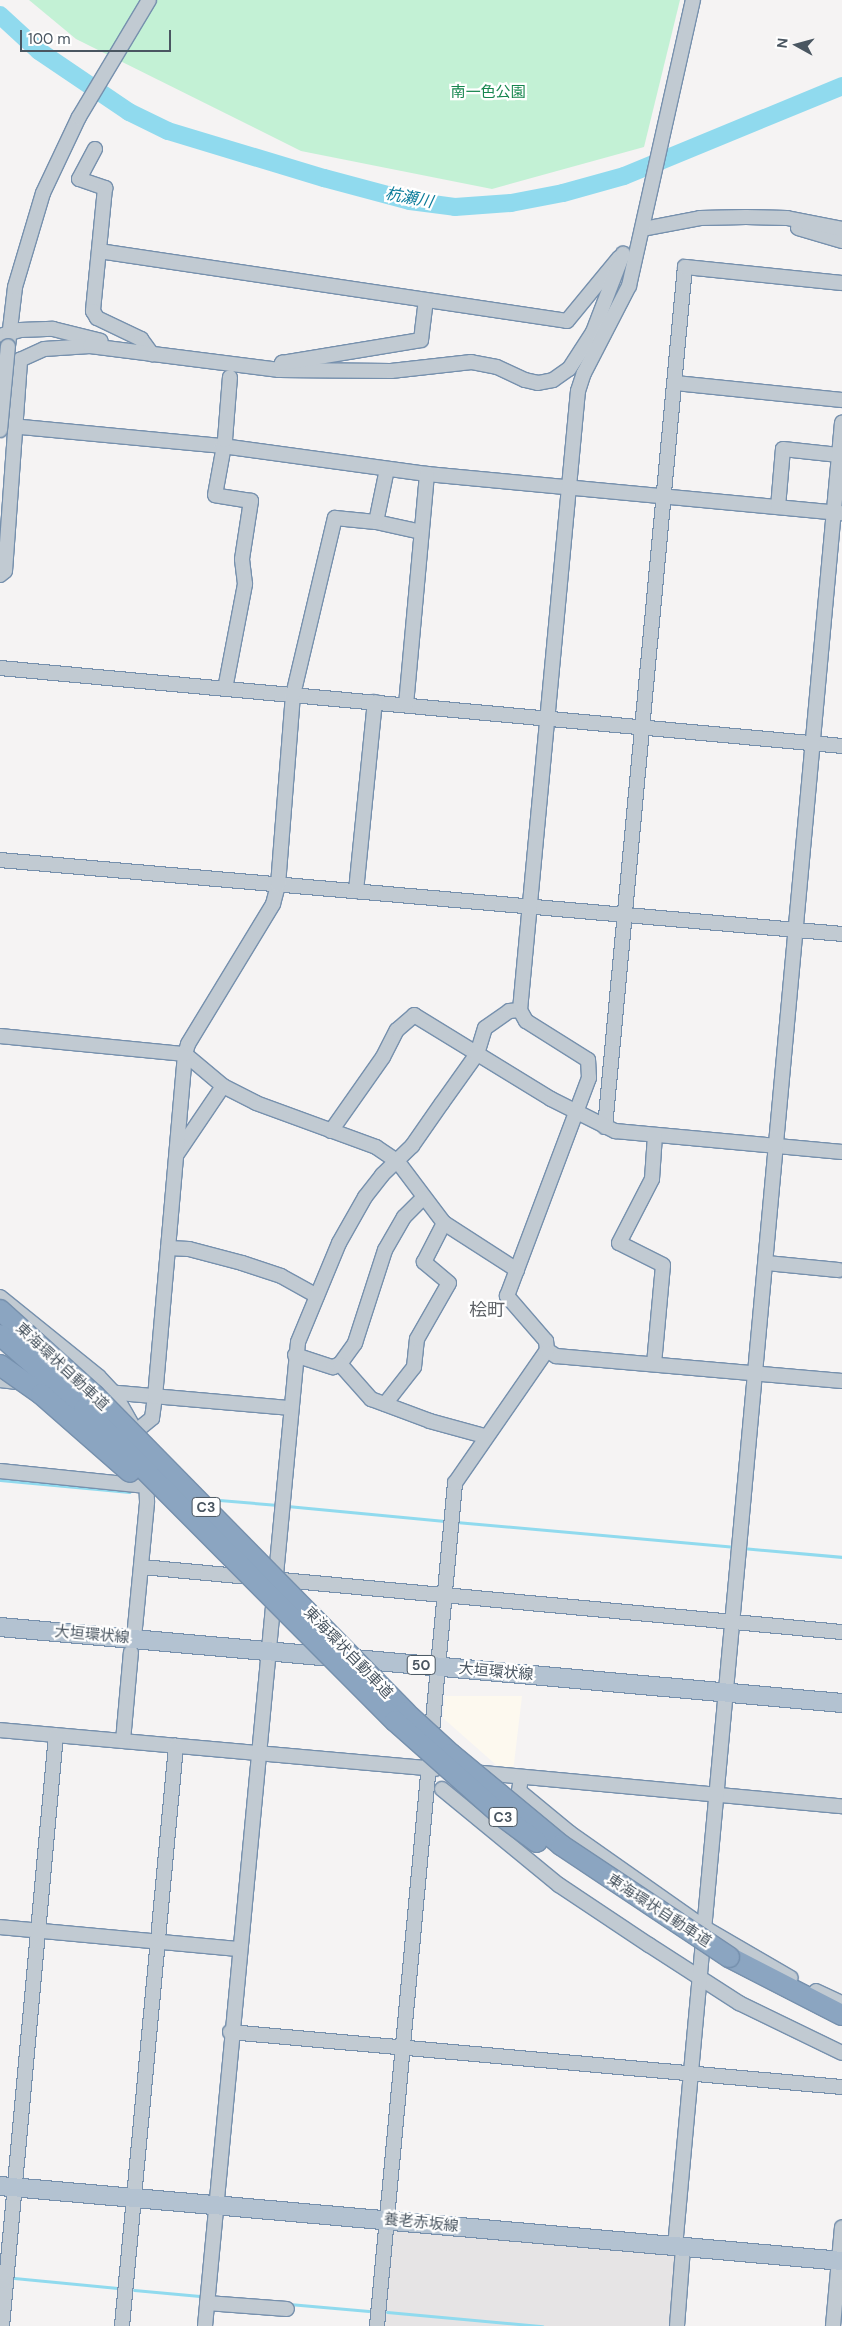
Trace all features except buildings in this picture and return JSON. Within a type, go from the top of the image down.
[{"type":"highway","name":"東海環状自動車道","points":[[0,1310],[101,1401],[398,1705],[451,1754],[561,1845],[729,1958]]},
{"type":"highway","name":"東海環状自動車道","points":[[0,1335],[98,1423],[307,1636],[395,1721],[503,1818],[610,1892],[729,1958],[842,2015]]},
{"type":"highway","points":[[0,1365],[41,1394],[138,1479],[307,1636]]},
{"type":"main road","name":"大垣環状線","points":[[0,1627],[132,1645],[270,1651],[842,1704]]},
{"type":"main road","name":"養老赤坂線","points":[[7,2186],[216,2203],[679,2248],[840,2261]]},
{"type":"street","points":[[0,430],[7,334],[26,242],[50,176],[79,118],[149,0]]},
{"type":"street","points":[[377,2326],[385,2219],[428,1768],[442,1595],[448,1533],[457,1476],[546,1350],[546,1341],[507,1296],[589,1078],[588,1060],[526,1021],[520,1010],[571,488],[578,391],[584,373],[629,286],[693,0]]},
{"type":"street","points":[[95,149],[79,179],[105,188],[93,311],[97,318],[141,339],[152,354]]},
{"type":"street","points":[[0,369],[44,350],[68,346],[112,347],[176,358],[279,370],[391,371],[471,362],[497,367],[525,380],[538,383],[553,380],[568,369],[593,332],[627,247],[657,223],[700,218],[787,218],[842,229]]},
{"type":"street","points":[[787,218],[791,226],[842,241]]},
{"type":"street","points":[[99,251],[567,321],[623,254]]},
{"type":"street","points":[[605,1127],[644,727],[685,267],[842,283]]},
{"type":"street","points":[[176,358],[230,377],[275,374],[282,362],[421,340],[426,301]]},
{"type":"street","points":[[7,334],[53,329],[82,335],[112,347]]},
{"type":"street","points":[[0,575],[5,571],[20,360]]},
{"type":"street","points":[[225,689],[245,584],[242,559],[251,501],[215,495],[230,377]]},
{"type":"street","points":[[675,383],[842,400]]},
{"type":"street","points":[[677,2326],[679,2248],[692,2074],[796,929],[811,743],[838,512],[839,455],[842,423]]},
{"type":"street","points":[[0,425],[222,446],[427,474],[838,512]]},
{"type":"street","points":[[778,507],[783,449],[839,455]]},
{"type":"street","points":[[376,522],[387,469]]},
{"type":"street","points":[[406,705],[427,474]]},
{"type":"street","points":[[135,1432],[152,1418],[155,1397],[185,1054],[188,1044],[273,904],[278,885],[294,695],[335,518],[376,522],[421,532]]},
{"type":"street","points":[[0,668],[842,746]]},
{"type":"street","points":[[356,892],[375,702]]},
{"type":"street","points":[[0,860],[842,934]]},
{"type":"street","points":[[205,2326],[230,2032],[270,1651],[295,1355],[339,1243],[365,1197],[382,1174],[398,1162],[477,1054],[485,1028],[509,1011],[520,1010]]},
{"type":"street","points":[[331,1131],[383,1058],[398,1030],[414,1015],[577,1113],[615,1132],[842,1152]]},
{"type":"street","points":[[0,1036],[185,1054],[223,1086],[256,1104],[376,1147],[398,1162],[423,1198],[444,1223],[517,1270]]},
{"type":"street","points":[[176,1155],[223,1086]]},
{"type":"street","points":[[654,1364],[663,1265],[620,1243],[652,1179],[655,1136]]},
{"type":"street","points":[[295,1355],[333,1367],[340,1364],[355,1343],[385,1250],[404,1217],[423,1198]]},
{"type":"street","points":[[385,1404],[414,1367],[417,1340],[449,1283],[424,1262],[444,1223]]},
{"type":"street","points":[[168,1248],[189,1249],[242,1263],[281,1276],[317,1296]]},
{"type":"street","points":[[766,1263],[839,1270]]},
{"type":"street","points":[[0,1297],[70,1353],[114,1393],[135,1432],[146,1466],[142,1567],[123,1741]]},
{"type":"street","points":[[546,1350],[556,1356],[842,1381]]},
{"type":"street","points":[[340,1364],[371,1399],[486,1436]]},
{"type":"street","points":[[0,1380],[155,1397],[291,1408]]},
{"type":"street","points":[[0,1471],[146,1486]]},
{"type":"street","points":[[142,1567],[842,1632]]},
{"type":"street","points":[[0,1730],[842,1806]]},
{"type":"street","points":[[2,2326],[7,2186],[37,1930],[56,1735]]},
{"type":"street","points":[[122,2326],[136,2197],[176,1746]]},
{"type":"street","points":[[521,1777],[519,1791],[541,1811],[705,1928],[735,1947],[842,2004]]},
{"type":"street","points":[[442,1789],[514,1849],[583,1901],[739,2003],[842,2053]]},
{"type":"street","points":[[514,1849],[541,1811]]},
{"type":"street","points":[[0,1927],[158,1940],[239,1949]]},
{"type":"street","points":[[230,2032],[842,2088]]},
{"type":"street","points":[[833,2326],[842,2227]]},
{"type":"street","points":[[207,2303],[287,2309]]},
{"type":"shaded area","points":[[445,1696],[522,1696],[513,1772],[503,1771],[443,1718]]},
{"type":"shaded area","points":[[393,2228],[678,2254],[673,2326],[385,2326]]},
{"type":"green space","name":"南一色公園","points":[[29,0],[680,0],[644,147],[492,189],[301,151],[76,39]]},
{"type":"waterway","name":"杭瀬川","points":[[0,15],[39,51],[129,112],[168,131],[324,178],[410,201],[455,207],[511,203],[563,193],[624,176],[842,86]]},
{"type":"waterway","points":[[0,1480],[129,1492]]},
{"type":"waterway","points":[[207,1499],[278,1505]]},
{"type":"waterway","points":[[287,1506],[447,1521]]},
{"type":"waterway","points":[[456,1522],[736,1547]]},
{"type":"waterway","points":[[742,1548],[842,1557]]},
{"type":"waterway","points":[[14,2278],[118,2288]]},
{"type":"waterway","points":[[134,2290],[200,2296]]},
{"type":"waterway","points":[[289,2304],[369,2311]]},
{"type":"waterway","points":[[387,2312],[542,2326]]},
{"type":"district","name":"桧町","points":[[487,1310]]}]
